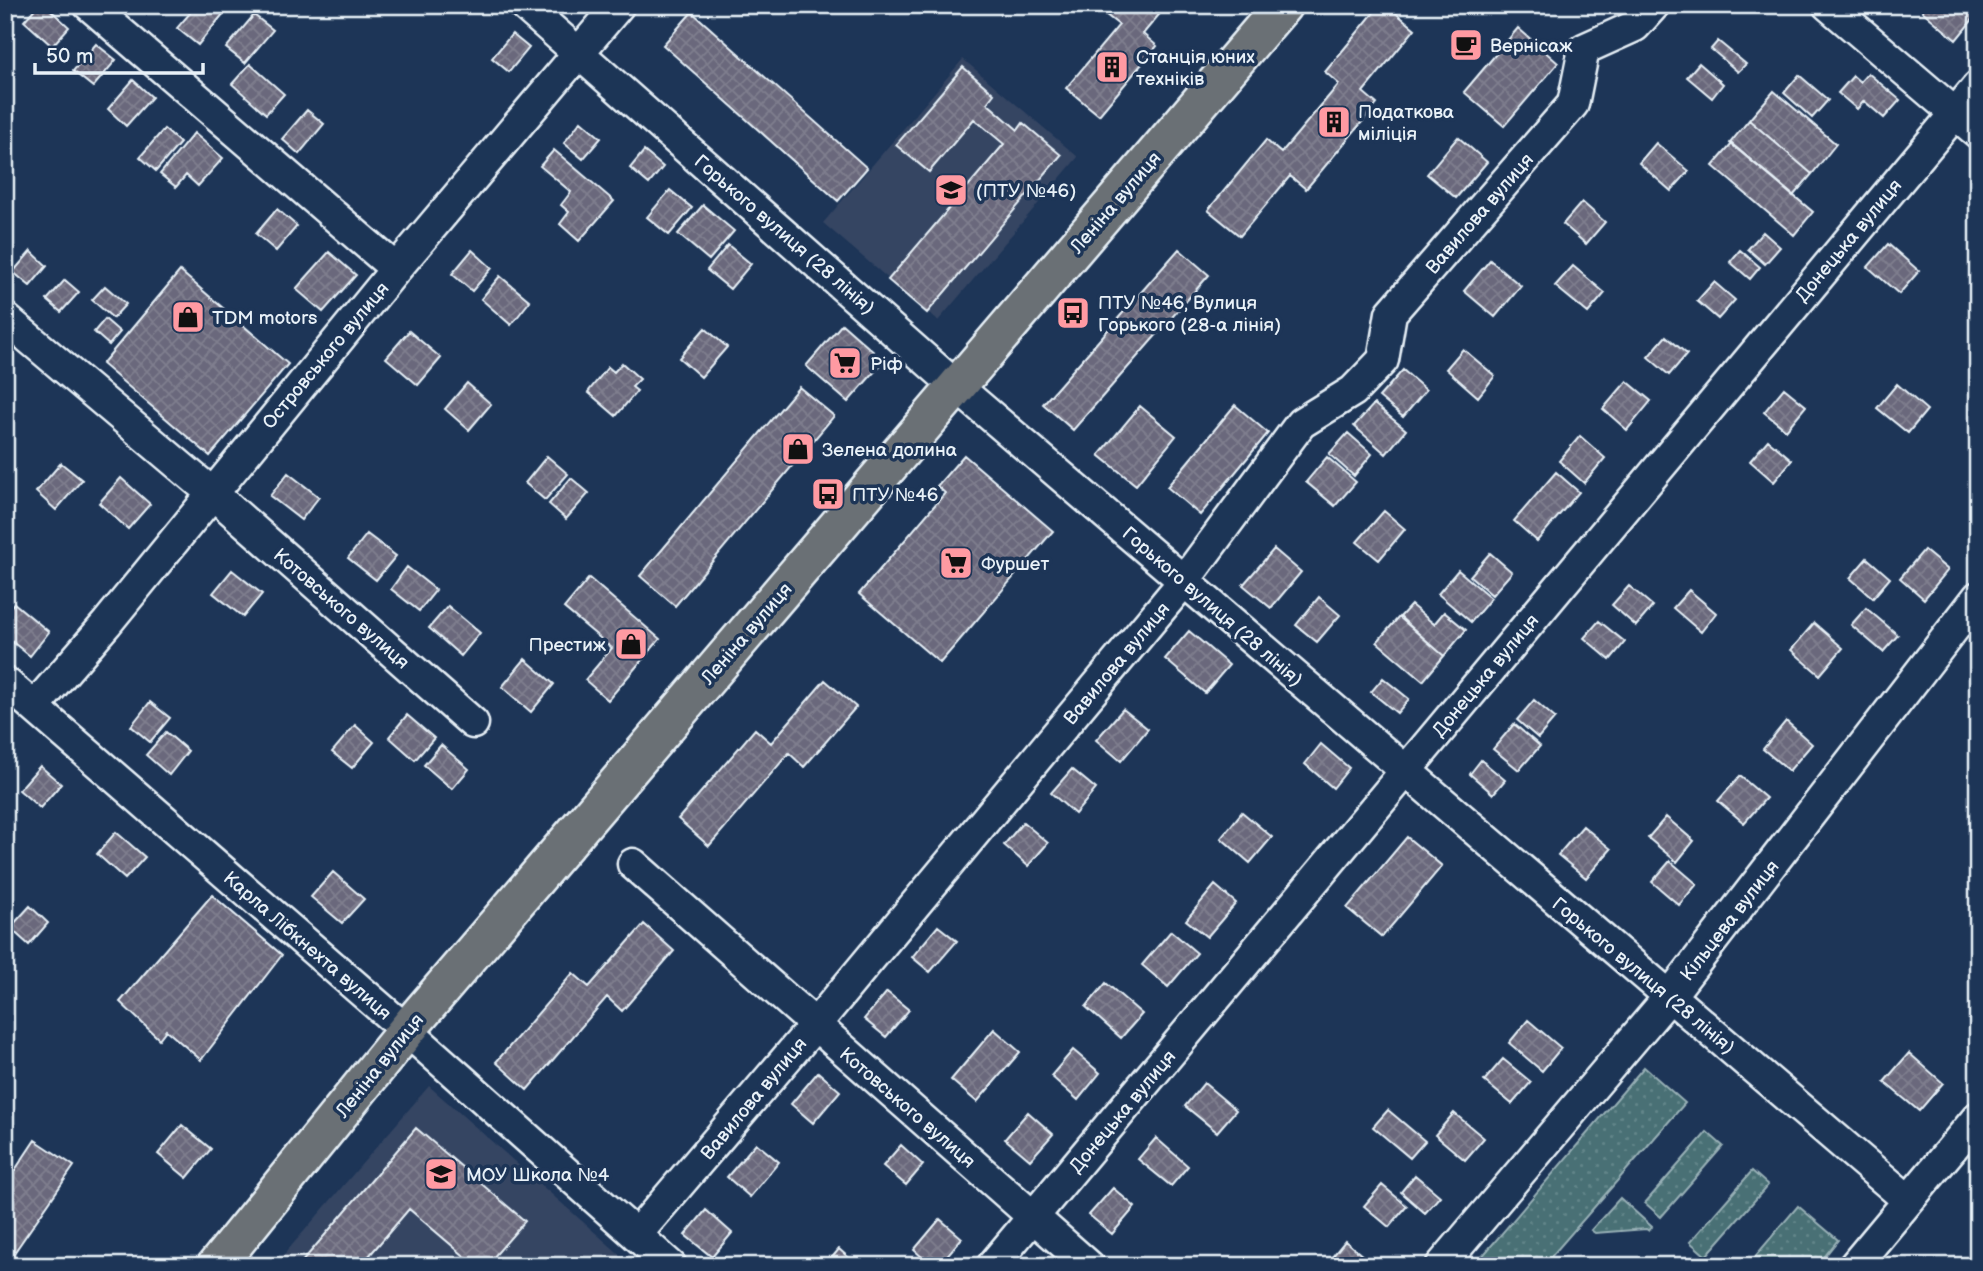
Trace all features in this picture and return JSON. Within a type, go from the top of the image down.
[{"type":"main road","name":"Леніна вулиця","points":[[216,1266],[406,1030],[1283,5]]},
{"type":"street","points":[[89,5],[396,269]]},
{"type":"street","name":"Горького вулиця (28 лiнiя)","points":[[524,5],[957,387],[1908,1200]]},
{"type":"street","name":"Островського вулиця","points":[[34,707],[107,623],[396,269],[619,5]]},
{"type":"street","name":"Вавилова вулиця","points":[[636,1235],[816,1025],[1184,581],[1301,423],[1353,391],[1382,360],[1391,313],[1573,104],[1584,49],[1635,26],[1654,5]]},
{"type":"street","points":[[1828,5],[1978,133]]},
{"type":"street","name":"Донецька вулиця","points":[[992,1266],[1978,86]]},
{"type":"street","name":"Котовського вулиця","points":[[5,318],[212,493],[473,723]]},
{"type":"street","name":"Кільцева вулиця","points":[[1441,1266],[1669,997],[1978,597]]},
{"type":"street","name":"Карла Лібкнехта вулиця","points":[[5,682],[406,1030],[671,1266]]},
{"type":"street","name":"Котовського вулиця","points":[[634,864],[1089,1266]]},
{"type":"street","points":[[1854,1266],[1978,1116]]},
{"type":"shaded area","name":"(ПТУ №46)","points":[[963,59],[1078,157],[938,321],[823,223]]},
{"type":"shaded area","name":"МОУ Школа №4","points":[[429,1086],[633,1266],[274,1266]]},
{"type":"green space","points":[[1644,1067],[1685,1103],[1543,1266],[1474,1266]]},
{"type":"green space","points":[[1707,1132],[1723,1146],[1661,1217],[1645,1203]]},
{"type":"green space","points":[[1752,1171],[1768,1185],[1706,1256],[1690,1242]]},
{"type":"green space","points":[[1620,1198],[1652,1227],[1649,1231],[1646,1229],[1595,1233],[1591,1230]]},
{"type":"green space","points":[[1798,1206],[1838,1240],[1817,1266],[1747,1266]]},
{"type":"building","points":[[38,5],[45,5],[69,27],[52,46],[24,21]]},
{"type":"building","points":[[197,5],[225,5],[228,8],[198,45],[177,28]]},
{"type":"building","name":"Станція юних техніків","points":[[1113,5],[1167,5],[1143,34],[1157,46],[1099,115],[1066,88],[1119,25],[1105,14]]},
{"type":"building","name":"Податкова міліція","points":[[1380,5],[1386,5],[1415,29],[1363,92],[1377,104],[1306,189],[1290,176],[1240,236],[1208,210],[1266,140],[1281,153],[1339,84],[1325,72]]},
{"type":"building","points":[[1927,5],[1978,5],[1978,13],[1956,40],[1922,11]]},
{"type":"building","points":[[692,12],[867,168],[838,201],[663,45]]},
{"type":"building","points":[[254,15],[273,30],[245,63],[226,48]]},
{"type":"building","points":[[1518,28],[1558,63],[1504,126],[1464,92]]},
{"type":"building","points":[[512,34],[529,48],[509,72],[492,58]]},
{"type":"building","points":[[1718,41],[1746,64],[1738,72],[1711,49]]},
{"type":"building","points":[[96,44],[116,60],[93,87],[73,71]]},
{"type":"building","points":[[1699,63],[1723,84],[1712,98],[1687,77]]},
{"type":"building","points":[[250,64],[284,94],[266,114],[232,84]]},
{"type":"building","points":[[963,67],[994,94],[987,103],[1018,130],[1023,123],[1061,155],[927,313],[888,280],[1004,144],[974,119],[929,172],[896,145]]},
{"type":"building","points":[[1868,73],[1900,100],[1884,118],[1864,101],[1857,109],[1838,93],[1853,76],[1860,82]]},
{"type":"building","points":[[1799,75],[1828,100],[1812,118],[1784,93]]},
{"type":"building","points":[[133,80],[152,97],[126,126],[108,109]]},
{"type":"building","points":[[1774,91],[1836,144],[1812,174],[1749,120]]},
{"type":"building","points":[[307,110],[324,124],[299,154],[282,139]]},
{"type":"building","points":[[1749,120],[1812,174],[1793,196],[1730,143]]},
{"type":"building","points":[[581,121],[601,138],[583,159],[564,143]]},
{"type":"building","points":[[164,129],[180,143],[156,171],[140,157]]},
{"type":"building","points":[[194,133],[223,158],[198,186],[186,175],[176,187],[160,174]]},
{"type":"building","points":[[1458,137],[1487,162],[1456,198],[1427,174]]},
{"type":"building","points":[[1656,143],[1689,171],[1671,191],[1639,163]]},
{"type":"building","points":[[1732,144],[1813,212],[1794,235],[1713,166]]},
{"type":"building","points":[[554,150],[614,201],[579,241],[560,224],[569,212],[561,205],[571,192],[540,166]]},
{"type":"building","points":[[644,151],[663,167],[649,184],[630,168]]},
{"type":"building","points":[[670,190],[692,208],[669,235],[647,217]]},
{"type":"building","points":[[1582,202],[1605,222],[1586,244],[1563,224]]},
{"type":"building","points":[[703,205],[734,231],[709,260],[678,234]]},
{"type":"building","points":[[277,209],[297,226],[276,251],[256,234]]},
{"type":"building","points":[[1763,232],[1780,247],[1765,264],[1748,249]]},
{"type":"building","points":[[1888,244],[1919,271],[1899,294],[1868,267]]},
{"type":"building","points":[[728,245],[751,264],[730,289],[707,270]]},
{"type":"building","points":[[1179,249],[1209,275],[1073,430],[1043,404]]},
{"type":"building","points":[[472,250],[492,268],[472,291],[452,274]]},
{"type":"building","points":[[1740,250],[1760,267],[1750,279],[1730,262]]},
{"type":"building","points":[[31,251],[47,266],[30,286],[13,272]]},
{"type":"building","points":[[329,252],[356,275],[323,312],[296,289]]},
{"type":"building","points":[[1490,260],[1521,286],[1495,317],[1464,291]]},
{"type":"building","points":[[1573,266],[1605,293],[1588,313],[1555,286]]},
{"type":"building","name":"TDM motors","points":[[180,271],[288,364],[210,456],[102,364]]},
{"type":"building","points":[[500,276],[530,301],[511,325],[481,299]]},
{"type":"building","points":[[65,280],[79,292],[61,312],[47,300]]},
{"type":"building","points":[[1714,282],[1735,300],[1718,319],[1697,301]]},
{"type":"building","points":[[105,286],[126,304],[113,318],[92,300]]},
{"type":"building","points":[[105,319],[120,332],[109,345],[94,332]]},
{"type":"building","name":"Ріф","points":[[842,324],[884,361],[848,402],[806,366]]},
{"type":"building","points":[[705,328],[727,347],[701,377],[679,358]]},
{"type":"building","points":[[409,331],[441,358],[418,385],[386,358]]},
{"type":"building","points":[[1666,336],[1687,354],[1669,375],[1648,357]]},
{"type":"building","points":[[1463,349],[1495,376],[1478,397],[1446,369]]},
{"type":"building","points":[[622,363],[640,379],[632,387],[637,391],[616,416],[588,392],[608,367],[614,372]]},
{"type":"building","points":[[1403,370],[1426,390],[1403,417],[1379,397]]},
{"type":"building","points":[[1627,381],[1651,401],[1627,430],[1603,409]]},
{"type":"building","points":[[467,383],[491,404],[469,430],[445,409]]},
{"type":"building","points":[[1897,384],[1927,410],[1908,433],[1877,408]]},
{"type":"building","points":[[799,387],[834,416],[675,606],[640,576]]},
{"type":"building","points":[[1784,388],[1806,406],[1786,430],[1764,412]]},
{"type":"building","points":[[1374,404],[1406,430],[1386,454],[1354,426]]},
{"type":"building","points":[[1235,405],[1268,433],[1200,515],[1167,487]]},
{"type":"building","points":[[1140,406],[1176,436],[1136,485],[1099,455]]},
{"type":"building","points":[[1348,433],[1372,454],[1354,476],[1329,454]]},
{"type":"building","points":[[1580,436],[1605,458],[1584,483],[1559,461]]},
{"type":"building","points":[[1768,440],[1792,460],[1774,482],[1750,461]]},
{"type":"building","name":"Фуршет","points":[[964,455],[1053,531],[940,663],[859,594],[945,493],[937,486]]},
{"type":"building","points":[[547,456],[568,474],[545,500],[525,483]]},
{"type":"building","points":[[1327,457],[1356,482],[1335,506],[1306,482]]},
{"type":"building","points":[[61,463],[82,480],[56,510],[36,492]]},
{"type":"building","points":[[1556,472],[1579,492],[1537,541],[1514,521]]},
{"type":"building","points":[[288,473],[319,497],[301,520],[270,496]]},
{"type":"building","points":[[121,478],[150,504],[128,529],[99,503]]},
{"type":"building","points":[[571,478],[589,493],[566,519],[549,504]]},
{"type":"building","points":[[1384,511],[1405,529],[1379,560],[1357,542]]},
{"type":"building","points":[[367,534],[396,556],[376,580],[348,558]]},
{"type":"building","points":[[1274,549],[1301,572],[1271,608],[1243,585]]},
{"type":"building","points":[[1924,550],[1948,570],[1924,599],[1900,578]]},
{"type":"building","points":[[1490,553],[1512,572],[1492,595],[1470,576]]},
{"type":"building","points":[[1867,558],[1890,578],[1873,598],[1850,578]]},
{"type":"building","points":[[407,567],[436,590],[419,611],[391,589]]},
{"type":"building","points":[[232,570],[262,594],[243,617],[213,593]]},
{"type":"building","points":[[1458,570],[1491,598],[1471,622],[1438,594]]},
{"type":"building","name":"Престиж","points":[[589,578],[660,639],[608,700],[585,680],[612,648],[564,608]]},
{"type":"building","points":[[1629,586],[1653,606],[1636,626],[1612,605]]},
{"type":"building","points":[[1689,590],[1716,613],[1701,632],[1673,608]]},
{"type":"building","points":[[1319,597],[1340,615],[1317,642],[1296,625]]},
{"type":"building","points":[[14,603],[49,632],[30,656],[5,636],[5,613]]},
{"type":"building","points":[[1411,605],[1434,624],[1444,612],[1466,630],[1444,656],[1400,617]]},
{"type":"building","points":[[448,606],[480,633],[461,656],[429,628]]},
{"type":"building","points":[[1866,608],[1898,635],[1883,652],[1851,625]]},
{"type":"building","points":[[1399,617],[1444,656],[1423,681],[1377,642]]},
{"type":"building","points":[[1599,621],[1625,642],[1610,660],[1584,638]]},
{"type":"building","points":[[1814,623],[1843,648],[1820,675],[1791,650]]},
{"type":"building","points":[[1189,631],[1229,665],[1205,693],[1165,659]]},
{"type":"building","points":[[525,659],[554,684],[531,712],[502,687]]},
{"type":"building","points":[[1383,678],[1409,699],[1397,713],[1371,692]]},
{"type":"building","points":[[825,680],[856,707],[804,767],[789,753],[709,846],[678,819],[755,729],[771,743]]},
{"type":"building","points":[[1534,700],[1555,718],[1538,738],[1517,720]]},
{"type":"building","points":[[150,702],[170,718],[150,742],[131,726]]},
{"type":"building","points":[[1123,709],[1148,729],[1121,761],[1096,740]]},
{"type":"building","points":[[407,715],[434,738],[415,760],[389,737]]},
{"type":"building","points":[[1786,721],[1812,744],[1789,771],[1763,749]]},
{"type":"building","points":[[1514,724],[1540,746],[1519,770],[1493,749]]},
{"type":"building","points":[[355,725],[374,742],[352,768],[332,752]]},
{"type":"building","points":[[166,732],[188,751],[169,775],[146,755]]},
{"type":"building","points":[[1321,744],[1349,768],[1333,788],[1305,764]]},
{"type":"building","points":[[441,745],[469,769],[452,789],[424,765]]},
{"type":"building","points":[[1481,760],[1505,780],[1493,794],[1470,774]]},
{"type":"building","points":[[40,766],[61,784],[40,808],[19,790]]},
{"type":"building","points":[[1072,769],[1096,789],[1075,814],[1051,793]]},
{"type":"building","points":[[1740,776],[1766,798],[1744,823],[1718,801]]},
{"type":"building","points":[[1242,812],[1272,837],[1250,863],[1221,838]]},
{"type":"building","points":[[1666,817],[1694,841],[1677,862],[1648,838]]},
{"type":"building","points":[[1023,822],[1048,843],[1028,866],[1004,845]]},
{"type":"building","points":[[1583,826],[1611,849],[1586,878],[1558,855]]},
{"type":"building","points":[[116,832],[145,857],[125,879],[97,854]]},
{"type":"building","points":[[1407,837],[1442,866],[1382,937],[1347,908]]},
{"type":"building","points":[[1670,861],[1697,884],[1679,905],[1652,882]]},
{"type":"building","points":[[333,872],[364,899],[342,923],[311,897]]},
{"type":"building","points":[[1215,885],[1236,903],[1207,937],[1186,920]]},
{"type":"building","points":[[212,895],[282,955],[201,1060],[166,1030],[159,1039],[120,1002]]},
{"type":"building","points":[[30,906],[48,923],[29,945],[10,928]]},
{"type":"building","points":[[644,924],[674,951],[622,1011],[607,997],[527,1090],[496,1062],[573,973],[589,987]]},
{"type":"building","points":[[938,926],[957,941],[930,972],[912,957]]},
{"type":"building","points":[[1171,931],[1197,953],[1168,987],[1142,965]]},
{"type":"building","points":[[1106,983],[1142,1014],[1121,1038],[1086,1007]]},
{"type":"building","points":[[887,992],[909,1010],[886,1037],[864,1019]]},
{"type":"building","points":[[1528,1020],[1561,1048],[1542,1071],[1509,1043]]},
{"type":"building","points":[[994,1029],[1020,1052],[977,1102],[951,1080]]},
{"type":"building","points":[[1073,1050],[1100,1073],[1078,1100],[1051,1076]]},
{"type":"building","points":[[1909,1053],[1943,1083],[1919,1111],[1884,1082]]},
{"type":"building","points":[[1503,1059],[1531,1082],[1512,1104],[1484,1081]]},
{"type":"building","points":[[818,1072],[840,1091],[813,1123],[791,1104]]},
{"type":"building","points":[[1204,1083],[1236,1110],[1217,1132],[1185,1106]]},
{"type":"building","points":[[1388,1110],[1425,1141],[1410,1158],[1373,1127]]},
{"type":"building","points":[[1028,1112],[1053,1134],[1030,1160],[1005,1139]]},
{"type":"building","points":[[1454,1113],[1484,1138],[1465,1160],[1435,1135]]},
{"type":"building","points":[[182,1125],[211,1149],[187,1178],[158,1154]]},
{"type":"building","points":[[416,1128],[525,1221],[486,1266],[476,1266],[409,1209],[369,1256],[380,1266],[304,1266],[301,1263]]},
{"type":"building","points":[[1156,1138],[1188,1166],[1171,1186],[1138,1159]]},
{"type":"building","points":[[35,1140],[74,1166],[5,1266],[5,1185]]},
{"type":"building","points":[[756,1143],[779,1162],[750,1197],[727,1177]]},
{"type":"building","points":[[901,1145],[923,1165],[906,1185],[883,1166]]},
{"type":"building","points":[[1415,1175],[1440,1196],[1425,1213],[1401,1192]]},
{"type":"building","points":[[1382,1185],[1407,1206],[1389,1227],[1364,1206]]},
{"type":"building","points":[[1113,1188],[1135,1207],[1112,1234],[1089,1215]]},
{"type":"building","points":[[706,1210],[732,1233],[712,1257],[685,1235]]},
{"type":"building","points":[[940,1219],[962,1238],[938,1266],[932,1266],[914,1250]]},
{"type":"building","points":[[1345,1241],[1370,1262],[1367,1266],[1332,1266],[1328,1262]]},
{"type":"building","points":[[839,1249],[858,1266],[825,1266]]},
{"type":"place","name":"Вернісаж","points":[[1466,45]]},
{"type":"place","name":"Станція юних техніків","points":[[1112,67]]},
{"type":"place","name":"Податкова міліція","points":[[1334,122]]},
{"type":"place","name":"(ПТУ №46)","points":[[951,190]]},
{"type":"place","name":"ПТУ №46, Вулиця Горького (28-а лінія)","points":[[1073,313]]},
{"type":"place","name":"TDM motors","points":[[188,317]]},
{"type":"place","name":"Ріф","points":[[845,363]]},
{"type":"place","name":"Зелена долина","points":[[798,449]]},
{"type":"place","name":"ПТУ №46","points":[[828,494]]},
{"type":"place","name":"Фуршет","points":[[956,563]]},
{"type":"place","name":"Престиж","points":[[631,644]]},
{"type":"place","name":"МОУ Школа №4","points":[[441,1174]]}]
